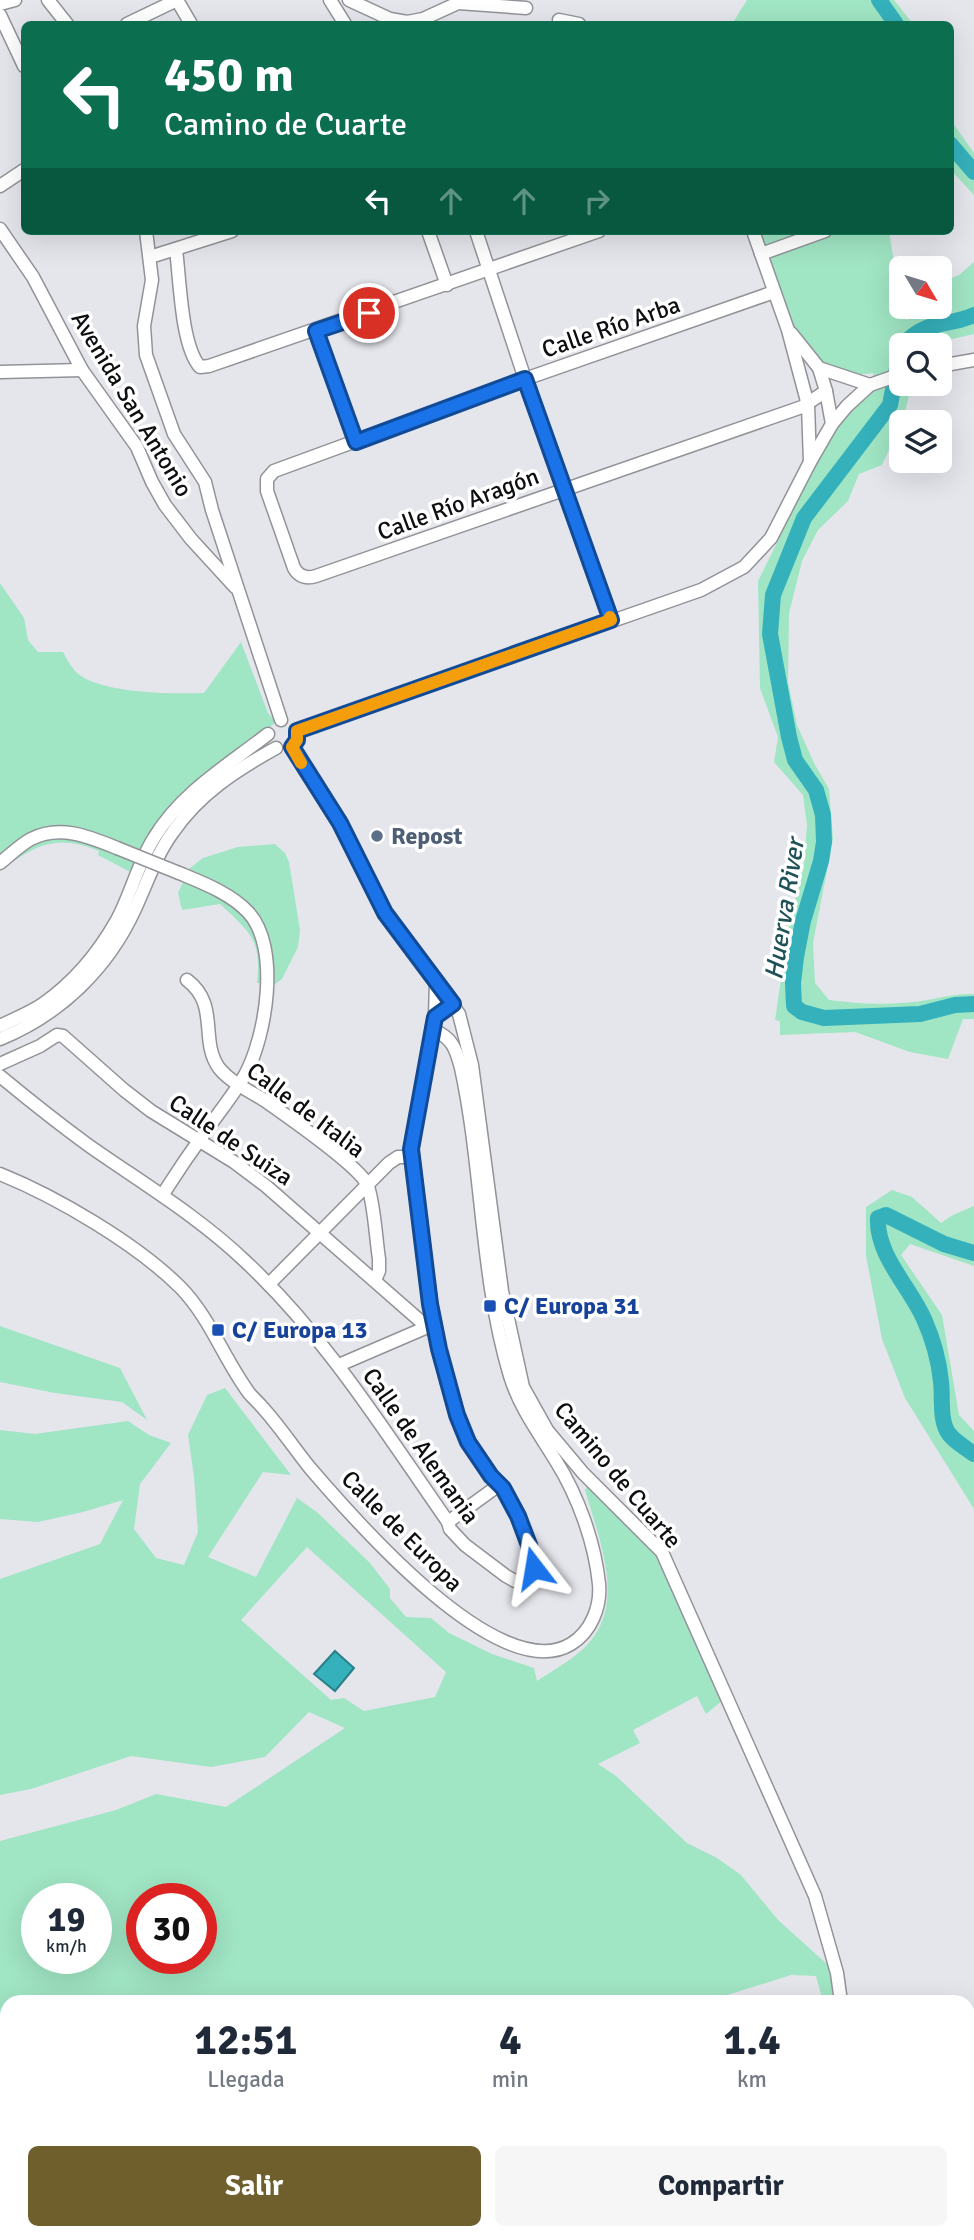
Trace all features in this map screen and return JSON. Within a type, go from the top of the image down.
[{"type":"street","points":[[0,4],[15,0]]},
{"type":"street","points":[[133,21],[177,0],[189,21]]},
{"type":"street","points":[[330,0],[343,21]]},
{"type":"street","points":[[349,0],[390,19],[401,21]]},
{"type":"street","points":[[52,1],[65,21]]},
{"type":"street","points":[[412,21],[458,3],[526,8]]},
{"type":"street","points":[[0,15],[21,60]]},
{"type":"street","points":[[559,20],[564,21]]},
{"type":"street","points":[[0,186],[21,172]]},
{"type":"street","name":"Avenida San Antonio","points":[[0,229],[33,277],[82,370],[137,447],[165,505],[240,592]]},
{"type":"street","points":[[147,235],[152,280],[144,326],[146,355],[174,435],[205,482],[281,720]]},
{"type":"street","points":[[150,257],[220,235]]},
{"type":"street","points":[[429,235],[447,285]]},
{"type":"street","points":[[477,235],[525,379],[611,620]]},
{"type":"street","points":[[176,250],[184,323],[193,359],[200,367],[316,331],[587,235]]},
{"type":"street","points":[[754,235],[788,330],[808,416],[810,462]]},
{"type":"street","points":[[761,254],[814,235]]},
{"type":"street","name":"Calle Río Arba","points":[[305,577],[294,568],[267,491],[267,479],[278,469],[774,292]]},
{"type":"street","points":[[788,330],[819,368],[827,391],[832,424]]},
{"type":"street","points":[[316,331],[356,442]]},
{"type":"street","points":[[952,364],[974,360]]},
{"type":"street","points":[[819,368],[870,385]]},
{"type":"street","points":[[0,372],[82,370]]},
{"type":"street","points":[[297,731],[701,590],[744,566],[771,538],[832,424],[847,405],[870,385],[889,378]]},
{"type":"street","name":"Calle Río Aragón","points":[[305,577],[316,576],[783,414],[808,416],[827,391]]},
{"type":"street","points":[[783,414],[808,416],[832,424]]},
{"type":"street","points":[[209,558],[225,550]]},
{"type":"street","points":[[0,1026],[41,1004],[69,982],[96,952],[117,920],[153,838],[193,791],[268,734],[272,725],[281,720],[293,724],[297,731],[297,740],[292,747],[284,750],[270,743],[268,734]]},
{"type":"street","name":"Camino de Cuarte","points":[[292,747],[340,823],[385,913],[459,1014],[472,1065],[502,1291],[523,1387],[547,1430],[583,1473],[662,1552],[815,1896],[837,1973],[840,1995]]},
{"type":"street","points":[[0,1039],[38,1021],[79,989],[114,947],[163,849],[184,818],[226,778],[276,748]]},
{"type":"street","points":[[0,863],[32,839],[48,833],[64,832],[86,836],[215,888],[235,900],[257,923],[264,942],[268,969],[259,1035],[251,1063],[163,1194]]},
{"type":"street","name":"Calle de Italia","points":[[187,981],[199,991],[205,1003],[216,1064],[226,1076],[305,1129],[367,1184],[379,1259],[379,1271],[375,1280]]},
{"type":"street","name":"Calle de Alemania","points":[[0,1076],[54,1121],[163,1194],[216,1234],[269,1284],[311,1329],[339,1365],[448,1522],[450,1529],[465,1545],[506,1576],[515,1581],[522,1580],[530,1575],[534,1568],[529,1545],[503,1488],[468,1442],[457,1415],[430,1325],[411,1157],[435,1018],[436,981]]},
{"type":"street","points":[[435,1018],[450,1000]]},
{"type":"street","name":"Calle de Europa","points":[[0,1174],[64,1205],[106,1231],[146,1259],[181,1289],[204,1317],[250,1394],[332,1493],[423,1586],[464,1619],[502,1640],[535,1651],[562,1649],[579,1639],[591,1623],[599,1597],[597,1572],[585,1525],[572,1491],[527,1417],[510,1376],[487,1257],[461,1068],[452,1041],[442,1033],[435,1018]]},
{"type":"street","name":"Calle de Suiza","points":[[0,1064],[57,1035],[63,1036],[152,1111],[267,1186],[430,1325]]},
{"type":"street","points":[[269,1284],[393,1159],[411,1157]]},
{"type":"street","points":[[339,1365],[430,1325]]},
{"type":"street","points":[[448,1522],[499,1485]]},
{"type":"green space","points":[[747,0],[894,0],[911,21],[734,21]]},
{"type":"green space","points":[[954,125],[974,153],[974,195],[954,173]]},
{"type":"green space","points":[[754,235],[890,235],[893,256],[889,256],[889,319],[952,319],[952,278],[974,262],[974,334],[952,339],[952,333],[889,333],[889,396],[909,396],[905,410],[889,410],[889,450],[882,465],[859,474],[848,501],[818,530],[802,561],[789,613],[788,682],[797,725],[829,789],[833,839],[813,943],[815,983],[829,1000],[861,1003],[903,1003],[974,994],[974,1019],[963,1019],[948,1059],[910,1052],[855,1032],[780,1035],[780,1021],[775,1020],[790,918],[804,866],[807,825],[803,795],[774,762],[778,737],[760,688],[758,581],[830,436],[869,385],[874,373],[856,375],[819,368],[788,330]]},
{"type":"green space","points":[[0,583],[24,618],[28,640],[38,652],[63,652],[75,671],[100,684],[136,691],[204,693],[241,642],[268,713],[276,722],[193,791],[136,875],[98,855],[99,851],[70,843],[46,844],[35,848],[0,871]]},
{"type":"green space","points":[[275,844],[285,853],[289,862],[300,930],[298,947],[282,979],[275,984],[257,983],[258,956],[252,938],[239,922],[220,904],[182,910],[178,893],[189,869],[203,858],[238,847]]},
{"type":"green space","points":[[892,1190],[912,1197],[941,1223],[974,1206],[974,1266],[910,1244],[901,1255],[942,1315],[959,1415],[974,1431],[974,1509],[905,1398],[882,1339],[866,1256],[866,1207]]},
{"type":"green space","points":[[0,1326],[120,1368],[147,1420],[122,1402],[0,1382]]},
{"type":"green space","points":[[225,1388],[291,1475],[263,1472],[208,1557],[256,1577],[297,1498],[318,1513],[370,1563],[390,1589],[390,1598],[406,1617],[431,1618],[449,1633],[492,1654],[534,1668],[537,1681],[577,1654],[593,1637],[603,1618],[607,1576],[598,1532],[585,1490],[591,1481],[662,1552],[728,1696],[706,1714],[697,1696],[633,1730],[640,1743],[598,1764],[616,1776],[687,1843],[717,1858],[741,1875],[778,1920],[837,1973],[840,1995],[821,1995],[816,1976],[791,1975],[728,1995],[0,1995],[0,1841],[116,1810],[156,1794],[226,1807],[345,1728],[309,1712],[265,1757],[211,1767],[131,1756],[31,1789],[0,1795],[0,1579],[100,1544],[123,1500],[38,1522],[0,1519],[0,1430],[35,1434],[128,1421],[149,1435],[171,1443],[140,1484],[134,1529],[156,1558],[184,1565],[198,1532],[188,1435],[207,1395]],"holes":[[[307,1547],[446,1672],[435,1697],[364,1711],[344,1698],[331,1700],[241,1620]]]},
{"type":"water","points":[[335,1651],[354,1668],[335,1691],[314,1674]]},
{"type":"waterway","name":"Huerva River","points":[[879,0],[894,21]]},
{"type":"waterway","name":"Huerva River","points":[[954,149],[974,172]]},
{"type":"waterway","name":"Huerva River","points":[[917,333],[929,327],[974,315]]},
{"type":"waterway","name":"Huerva River","points":[[892,396],[890,405],[804,518],[773,595],[770,634],[789,737],[795,760],[816,790],[823,815],[824,842],[821,861],[803,921],[796,957],[794,1006],[802,1012],[824,1018],[920,1014],[955,1005],[974,1004]]},
{"type":"waterway","name":"Huerva River","points":[[974,1253],[944,1244],[886,1215],[878,1218],[882,1245],[918,1307],[933,1342],[940,1374],[946,1429],[954,1440],[974,1454]]},
{"type":"slow traffic","points":[[301,763],[292,747],[297,740],[297,731],[611,620],[610,617]]},
{"type":"place","name":"Repost","points":[[377,836]]},
{"type":"place","name":"C/ Europa 31","points":[[490,1306]]},
{"type":"place","name":"C/ Europa 13","points":[[218,1330]]},
{"type":"route","points":[[369,313],[316,331],[356,442],[525,379],[611,620],[297,731],[297,740],[292,747],[340,823],[385,913],[453,1004],[435,1017],[411,1157],[430,1304],[457,1415],[468,1442],[491,1476],[503,1488],[518,1516],[534,1568]]}]
